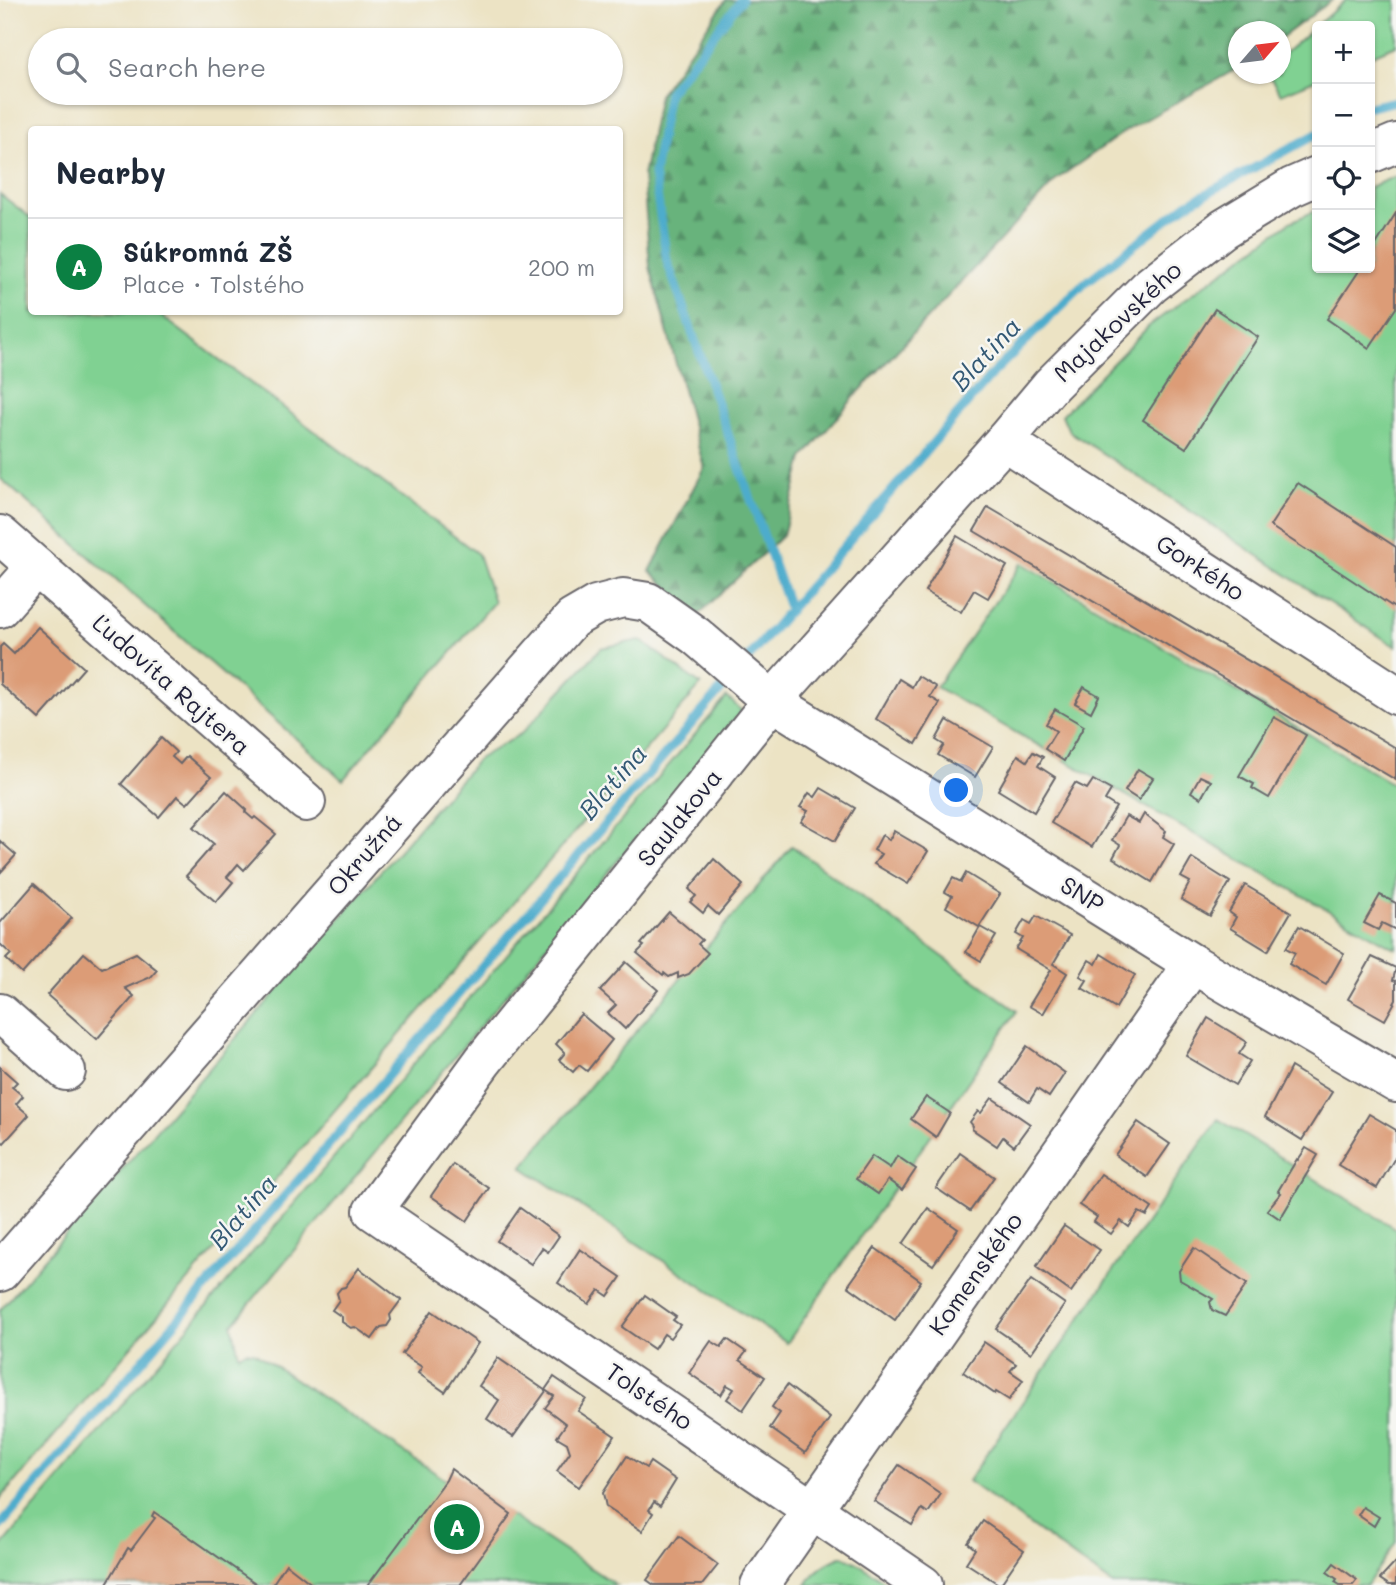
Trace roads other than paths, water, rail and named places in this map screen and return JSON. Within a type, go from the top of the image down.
[{"type":"street","points":[[1375,152],[1396,143]]},
{"type":"street","name":"Majakovského","points":[[1004,441],[1051,385],[1150,285],[1223,229],[1312,178]]},
{"type":"street","name":"Saulakova","points":[[373,1211],[763,694],[1004,441]]},
{"type":"street","name":"Gorkého","points":[[1004,441],[1396,695]]},
{"type":"street","name":"Ľudovíta Rajtera","points":[[0,536],[306,802]]},
{"type":"street","points":[[0,608],[36,567]]},
{"type":"street","name":"Okružná","points":[[0,1272],[572,619],[596,605],[623,598],[648,602],[674,619],[763,694]]},
{"type":"street","name":"SNP","points":[[763,694],[1193,964],[1396,1083]]},
{"type":"street","name":"Komenského","points":[[760,1585],[1193,964]]},
{"type":"street","points":[[0,1013],[66,1072]]},
{"type":"street","name":"Tolstého","points":[[373,1211],[923,1585]]},
{"type":"waterway","points":[[741,0],[668,93],[654,174],[667,261],[790,610]]},
{"type":"waterway","name":"Blatina","points":[[1375,106],[1396,101]]},
{"type":"waterway","name":"Blatina","points":[[743,664],[994,372],[1085,283],[1187,204],[1312,137]]},
{"type":"waterway","name":"Blatina","points":[[0,1526],[732,677]]},
{"type":"place","name":"Súkromná ZŠ","points":[[457,1527]]}]
